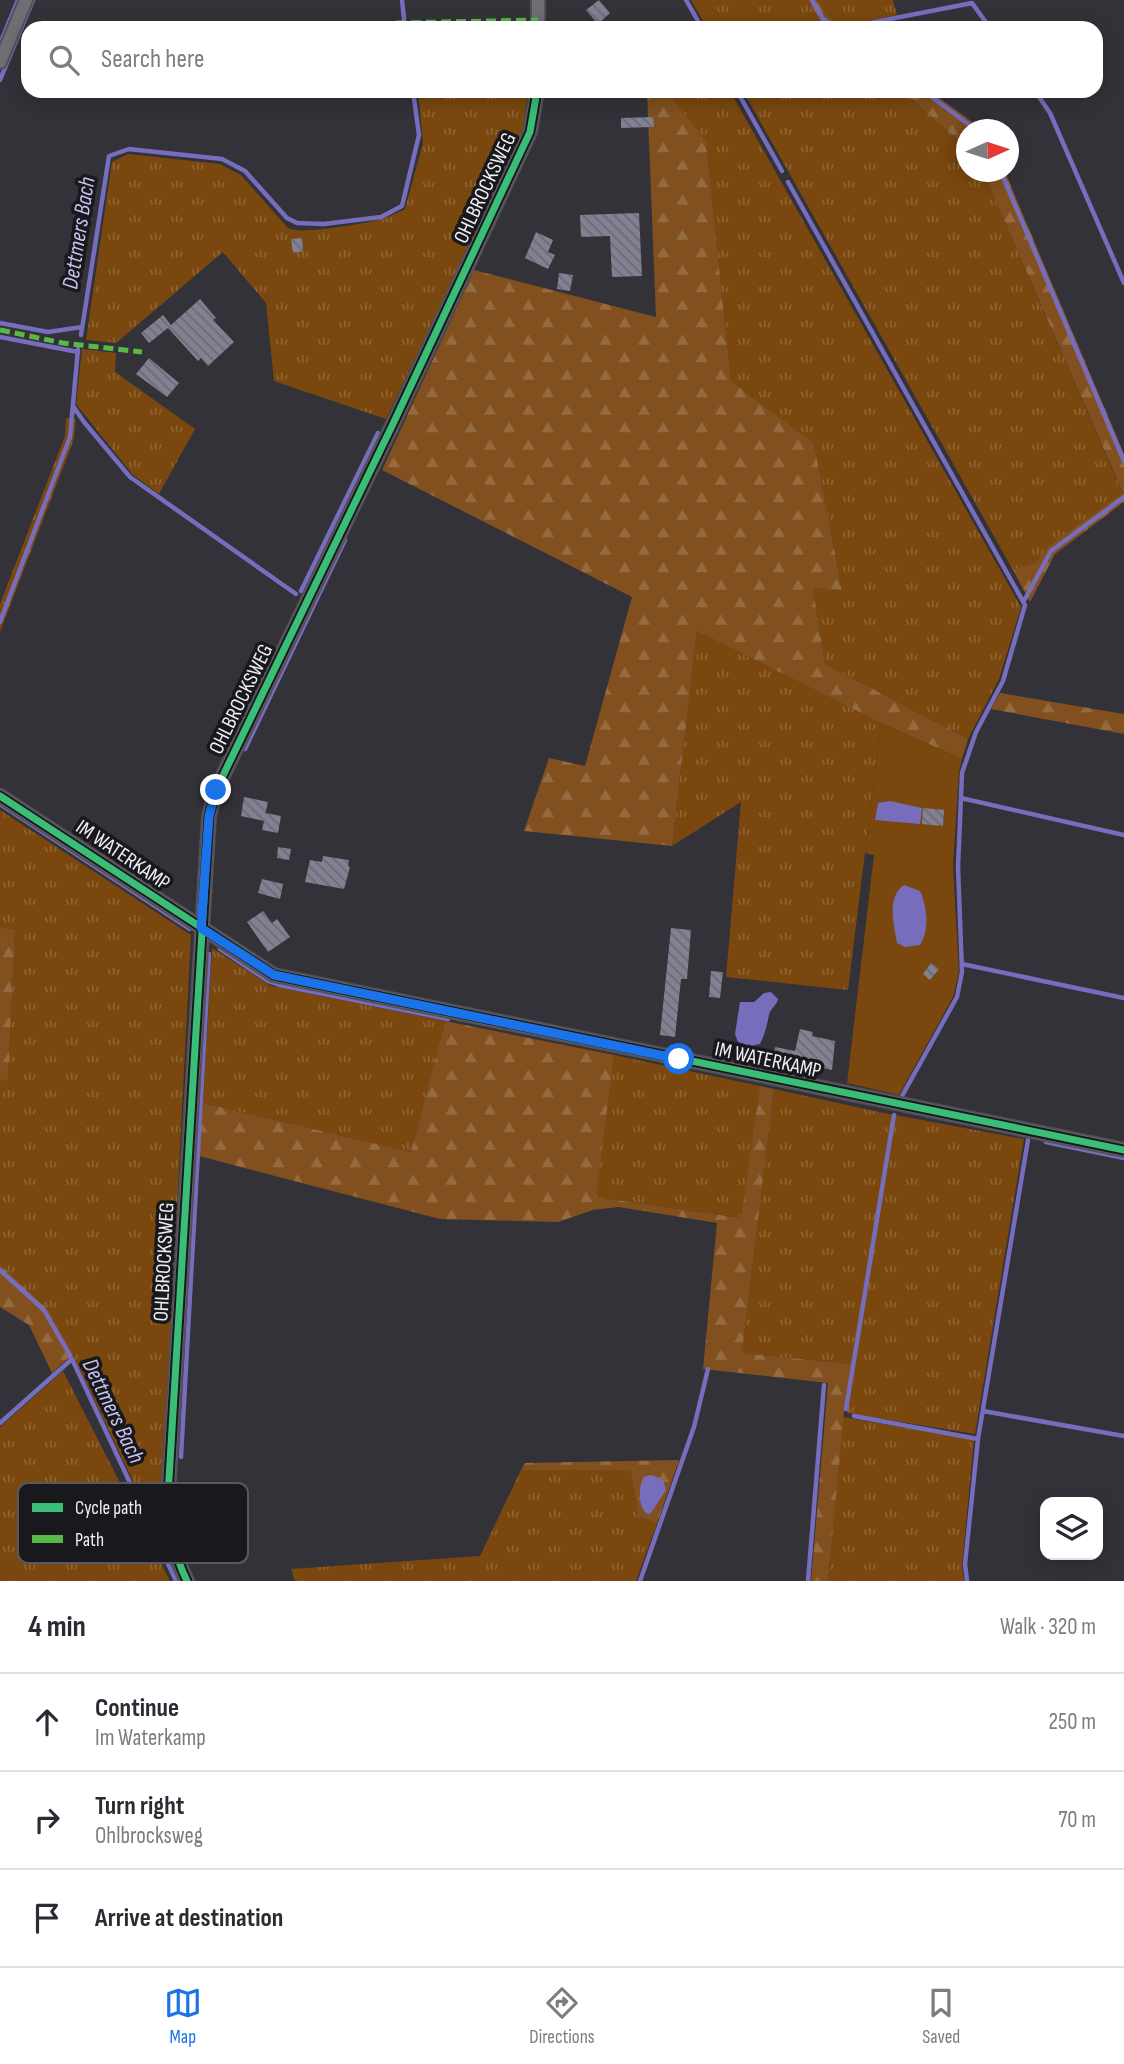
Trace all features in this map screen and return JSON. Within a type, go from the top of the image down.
[{"type":"street","points":[[0,62],[26,0]]},
{"type":"street","points":[[538,0],[538,21]]},
{"type":"street","name":"OHLBROCKSWEG","points":[[169,1483],[209,816],[216,790],[530,132],[536,98]]},
{"type":"street","name":"IM WATERKAMP","points":[[0,796],[274,975],[1124,1150]]},
{"type":"street","name":"OHLBROCKSWEG","points":[[178,1563],[187,1581]]},
{"type":"green space","points":[[691,0],[808,0],[820,21],[703,21]]},
{"type":"green space","points":[[808,0],[817,0],[824,12],[835,21],[820,21]]},
{"type":"green space","points":[[817,0],[893,0],[897,15],[866,21],[835,21],[824,12]]},
{"type":"green space","points":[[419,98],[527,98],[523,128],[514,152],[386,419],[274,381],[266,303],[223,252],[116,343],[86,340],[112,162],[128,154],[220,164],[241,175],[288,228],[305,230],[378,220],[405,209],[423,143]]},
{"type":"green space","points":[[647,98],[672,98],[706,142],[731,381],[814,443],[842,590],[813,588],[825,664],[968,739],[962,759],[881,723],[697,631],[672,846],[524,831],[549,758],[585,766],[632,597],[382,470],[474,270],[656,317]]},
{"type":"green space","points":[[672,98],[734,98],[1021,607],[999,679],[968,739],[825,664],[813,588],[842,590],[814,443],[731,381],[706,143]]},
{"type":"green space","points":[[747,98],[910,98],[956,138],[956,182],[987,182],[1123,494],[1048,546],[1037,563],[1013,570]]},
{"type":"green space","points":[[910,98],[940,98],[968,119],[956,119],[956,138]]},
{"type":"green space","points":[[987,182],[1009,182],[1124,454],[1124,502],[1055,554],[1030,602],[1013,570],[1036,563],[1048,546],[1123,493]]},
{"type":"green space","points":[[82,349],[116,353],[115,372],[195,429],[159,494],[133,475],[76,404]]},
{"type":"green space","points":[[66,418],[76,419],[74,439],[0,632],[0,604],[65,436]]},
{"type":"green space","points":[[697,631],[881,723],[848,990],[726,977],[741,802],[672,846]]},
{"type":"green space","points":[[1000,693],[1124,714],[1124,734],[991,709]]},
{"type":"green space","points":[[881,723],[962,759],[953,866],[959,972],[953,997],[899,1095],[847,1083],[874,855],[865,853]]},
{"type":"green space","points":[[0,810],[191,935],[163,1483],[134,1483],[73,1355],[47,1308],[0,1264],[0,1079],[8,1080],[15,930],[0,927]]},
{"type":"green space","points":[[0,927],[15,930],[8,1081],[0,1079]]},
{"type":"green space","points":[[212,948],[271,986],[445,1021],[411,1152],[203,1103]]},
{"type":"green space","points":[[445,1021],[614,1055],[596,1197],[741,1218],[760,1086],[774,1089],[742,1353],[852,1364],[844,1412],[828,1581],[811,1581],[828,1383],[703,1369],[717,1223],[619,1207],[593,1210],[558,1222],[440,1219],[199,1156],[203,1103],[411,1152]]},
{"type":"green space","points":[[614,1055],[760,1086],[742,1218],[595,1197]]},
{"type":"green space","points":[[774,1089],[893,1115],[852,1364],[742,1353]]},
{"type":"green space","points":[[895,1115],[1024,1139],[975,1434],[847,1413]]},
{"type":"green space","points":[[0,1264],[47,1308],[73,1354],[52,1373],[29,1325],[0,1307]]},
{"type":"green space","points":[[63,1371],[120,1483],[18,1483],[18,1563],[161,1563],[170,1581],[0,1581],[0,1427]]},
{"type":"green space","points":[[843,1417],[974,1440],[962,1565],[964,1581],[828,1581]]},
{"type":"green space","points":[[679,1460],[657,1524],[639,1516],[630,1470],[521,1470],[525,1463]]},
{"type":"green space","points":[[521,1470],[630,1470],[639,1516],[657,1524],[636,1581],[295,1581],[291,1569],[480,1556]]},
{"type":"shaded area","points":[[890,801],[922,808],[920,824],[875,820],[878,803]]},
{"type":"shaded area","points":[[904,885],[920,891],[924,904],[926,925],[920,945],[905,947],[897,943],[893,904],[898,890]]},
{"type":"shaded area","points":[[771,992],[778,999],[770,1012],[760,1044],[751,1046],[738,1042],[735,1034],[740,1002],[754,1002],[764,993]]},
{"type":"shaded area","points":[[650,1475],[661,1479],[666,1490],[651,1513],[647,1514],[642,1507],[640,1491],[644,1477]]},
{"type":"building","points":[[599,0],[610,13],[601,21],[595,21],[586,10]]},
{"type":"building","points":[[653,117],[654,127],[621,128],[621,118]]},
{"type":"building","points":[[639,213],[642,276],[612,277],[610,236],[581,237],[580,215]]},
{"type":"building","points":[[536,232],[553,240],[548,252],[555,255],[548,269],[525,258]]},
{"type":"building","points":[[302,238],[303,251],[293,253],[291,239]]},
{"type":"building","points":[[559,273],[573,275],[570,291],[557,289]]},
{"type":"building","points":[[200,299],[216,318],[213,320],[234,342],[208,366],[201,358],[198,361],[168,328],[149,343],[141,333],[163,315],[171,325]]},
{"type":"building","points":[[149,358],[179,383],[167,397],[136,374]]},
{"type":"building","points":[[244,797],[268,802],[265,815],[281,816],[278,833],[262,830],[264,821],[241,816]]},
{"type":"building","points":[[923,808],[944,810],[943,826],[922,824]]},
{"type":"building","points":[[278,847],[291,849],[289,860],[277,858]]},
{"type":"building","points":[[323,856],[349,860],[350,867],[344,889],[305,882],[310,860],[322,862]]},
{"type":"building","points":[[262,879],[283,884],[280,899],[258,893]]},
{"type":"building","points":[[263,911],[272,923],[277,919],[290,937],[268,952],[247,922]]},
{"type":"building","points":[[671,928],[691,930],[687,979],[681,979],[675,1037],[660,1035]]},
{"type":"building","points":[[931,963],[939,969],[930,980],[923,974]]},
{"type":"building","points":[[711,971],[723,972],[720,998],[709,997]]},
{"type":"building","points":[[800,1029],[813,1032],[812,1036],[835,1041],[832,1070],[797,1063],[796,1067],[783,1064],[784,1059],[773,1057],[775,1047],[795,1051]]},
{"type":"waterway","points":[[0,44],[18,0]]},
{"type":"waterway","points":[[24,21],[33,0]]},
{"type":"waterway","name":"Dettmers Bach","points":[[402,0],[404,21]]},
{"type":"waterway","points":[[686,0],[698,21]]},
{"type":"waterway","points":[[812,0],[826,21]]},
{"type":"waterway","points":[[880,21],[972,3],[985,21]]},
{"type":"waterway","points":[[0,80],[21,29]]},
{"type":"waterway","name":"Dettmers Bach","points":[[81,335],[109,156],[129,149],[222,159],[245,171],[287,218],[297,223],[324,224],[381,217],[402,206],[419,135],[414,98]]},
{"type":"waterway","points":[[741,98],[782,171]]},
{"type":"waterway","points":[[933,98],[961,119]]},
{"type":"waterway","points":[[1040,98],[1050,113],[1124,283]]},
{"type":"waterway","points":[[788,182],[1025,605],[1003,681],[976,732],[962,773],[958,867],[962,972],[957,997],[902,1096]]},
{"type":"waterway","points":[[1005,182],[1124,461]]},
{"type":"waterway","points":[[0,323],[48,332],[82,327]]},
{"type":"waterway","points":[[0,337],[78,352]]},
{"type":"waterway","name":"Dettmers Bach","points":[[0,622],[70,437],[78,349]]},
{"type":"waterway","points":[[73,406],[130,477],[296,594]]},
{"type":"waterway","points":[[301,591],[378,433]]},
{"type":"waterway","points":[[1025,599],[1051,551],[1124,497]]},
{"type":"waterway","points":[[245,749],[345,540]]},
{"type":"waterway","points":[[961,798],[1124,835]]},
{"type":"waterway","points":[[0,804],[190,929]]},
{"type":"waterway","points":[[220,949],[268,981],[279,985],[448,1019]]},
{"type":"waterway","points":[[181,1457],[209,954]]},
{"type":"waterway","points":[[962,964],[1124,998]]},
{"type":"waterway","points":[[846,1409],[894,1115]]},
{"type":"waterway","points":[[967,1581],[965,1564],[978,1439],[1028,1140]]},
{"type":"waterway","points":[[1046,1142],[1124,1158]]},
{"type":"waterway","name":"Dettmers Bach","points":[[0,1270],[44,1310],[72,1359],[130,1483]]},
{"type":"waterway","points":[[0,1423],[72,1359]]},
{"type":"waterway","points":[[640,1581],[694,1427],[708,1369]]},
{"type":"waterway","points":[[808,1581],[824,1385]]},
{"type":"waterway","points":[[983,1411],[1124,1436]]},
{"type":"waterway","points":[[854,1416],[978,1439]]},
{"type":"waterway","name":"Dettmers Bach","points":[[168,1563],[176,1581]]},
{"type":"marked path","points":[[491,21],[538,20]]},
{"type":"marked path","points":[[0,330],[63,343],[142,352]]},
{"type":"cycle path","points":[[169,1483],[209,816],[216,790],[530,132],[536,98]]},
{"type":"cycle path","points":[[0,796],[274,975],[1124,1150]]},
{"type":"cycle path","points":[[179,1563],[187,1581]]},
{"type":"route","points":[[216,790],[209,816],[201,928],[274,975],[679,1059]]}]
